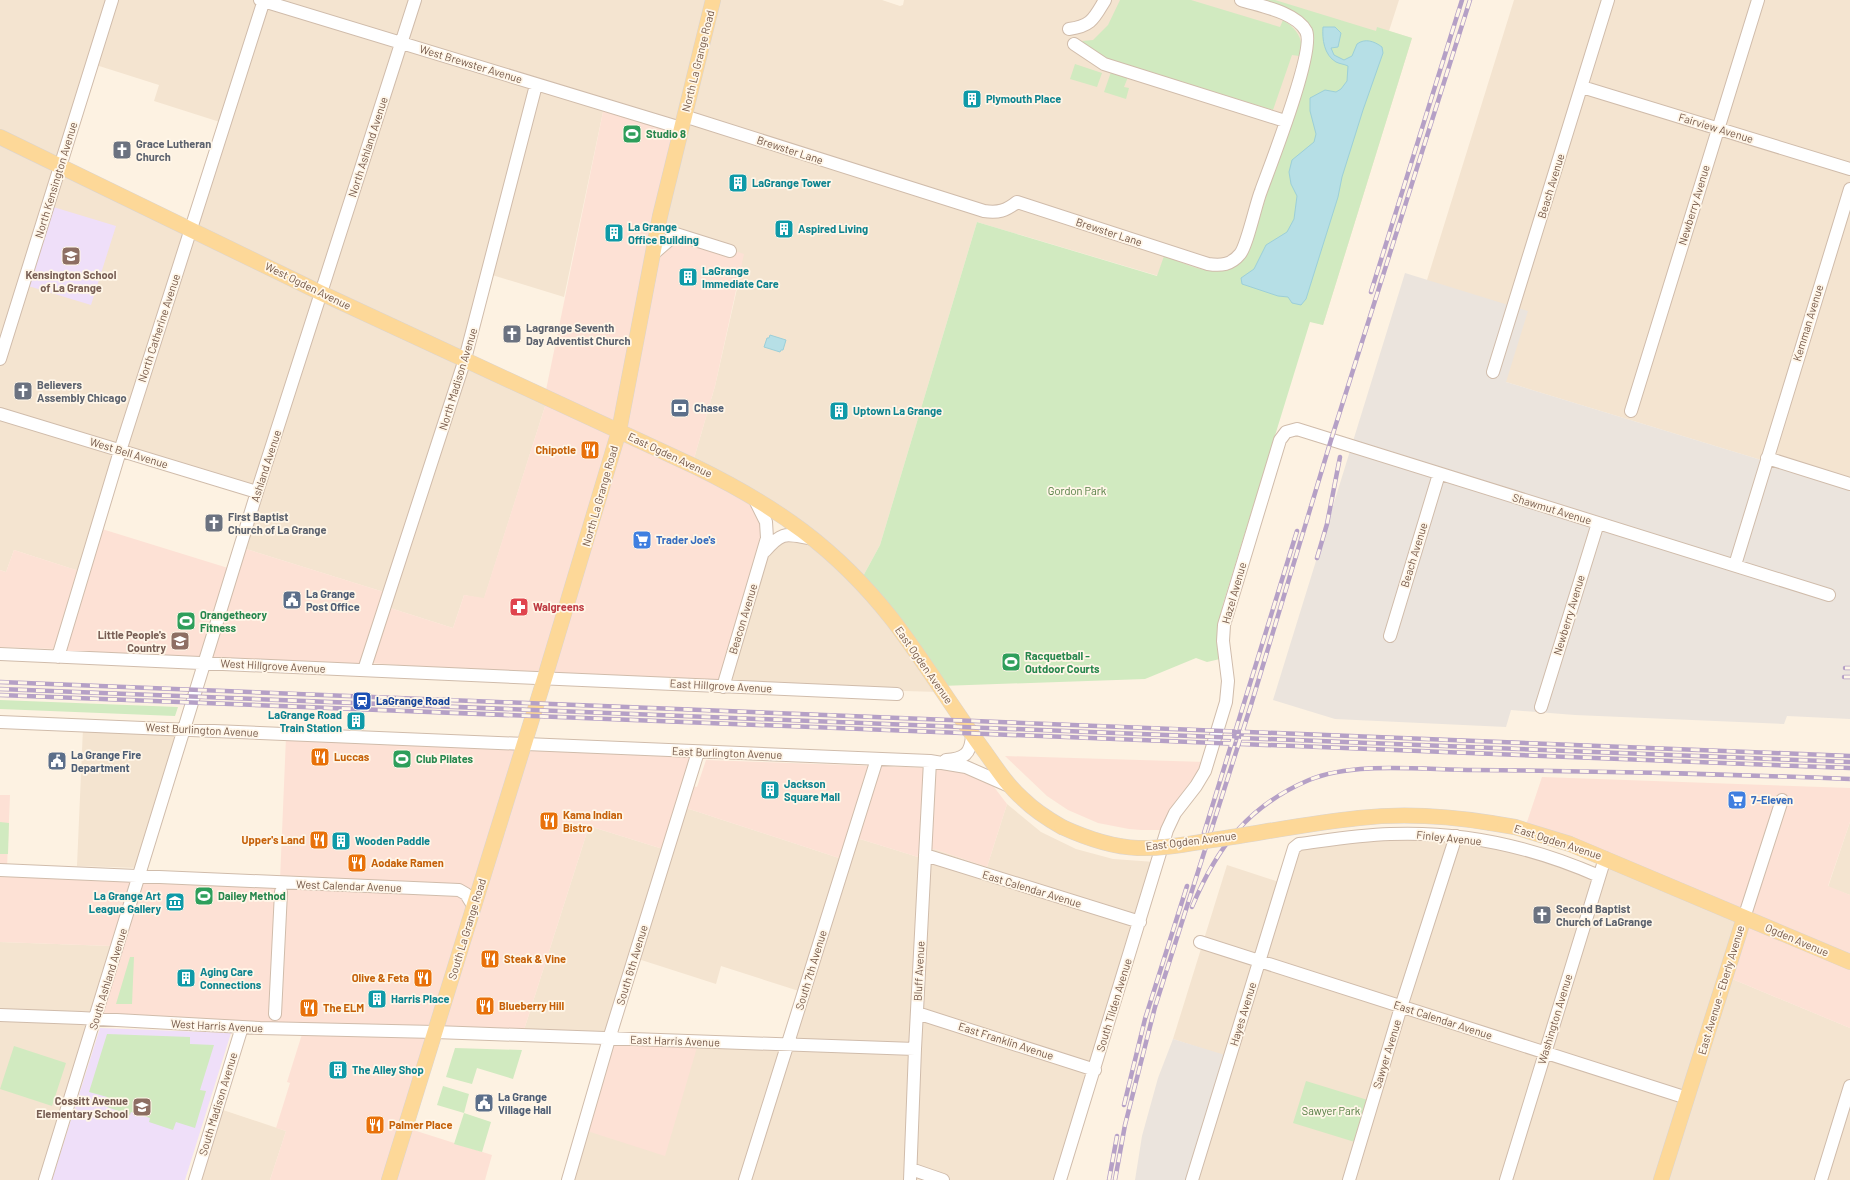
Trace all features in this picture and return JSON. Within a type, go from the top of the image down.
[{"type":"main road","name":"North La Grange Road","points":[[545,677],[619,431],[660,216],[713,0]]},
{"type":"main road","name":"West Ogden Avenue","points":[[0,137],[321,293],[619,431]]},
{"type":"main road","name":"East Ogden Avenue","points":[[619,431],[730,484],[754,498],[779,513],[814,539],[849,569],[892,620],[972,735],[1011,787],[1036,810],[1062,827],[1078,834],[1113,845],[1137,848],[1189,843],[1360,818],[1422,816],[1464,818],[1515,827],[1570,844],[1599,855],[1744,918]]},
{"type":"main road","name":"South La Grange Road","points":[[389,1180],[545,677]]},
{"type":"main road","name":"Ogden Avenue","points":[[1744,918],[1850,962]]},
{"type":"main road","name":"East Avenue - Eberly Avenue","points":[[1661,1180],[1744,918]]},
{"type":"street","name":"North Kensington Avenue","points":[[0,359],[112,0]]},
{"type":"street","name":"West Brewster Avenue","points":[[263,0],[536,84],[683,122]]},
{"type":"street","name":"North Catherine Avenue","points":[[58,657],[120,451],[263,0]]},
{"type":"street","name":"North Ashland Avenue","points":[[321,293],[415,0]]},
{"type":"street","points":[[1069,29],[1086,26],[1093,20],[1105,0]]},
{"type":"street","name":"Brewster Lane","points":[[683,122],[984,211],[994,213],[1002,211],[1017,202],[1208,264],[1220,266],[1233,261],[1242,253],[1307,51],[1308,41],[1306,31],[1295,20],[1284,14],[1241,0]]},
{"type":"street","name":"Beach Avenue","points":[[1493,372],[1608,0]]},
{"type":"street","name":"Newberry Avenue","points":[[1631,410],[1758,0]]},
{"type":"street","points":[[1074,44],[1104,64],[1285,121]]},
{"type":"street","name":"North Madison Avenue","points":[[364,670],[465,359],[536,84]]},
{"type":"street","name":"Fairview Avenue","points":[[1582,87],[1850,169]]},
{"type":"street","name":"Kemman Avenue","points":[[1734,565],[1850,189]]},
{"type":"street","points":[[651,260],[676,234],[730,251]]},
{"type":"street","name":"Ashland Avenue","points":[[206,663],[257,492],[321,293]]},
{"type":"street","name":"West Bell Avenue","points":[[0,414],[257,492]]},
{"type":"street","name":"Shawmut Avenue","points":[[1280,440],[1286,432],[1297,429],[1829,595]]},
{"type":"street","name":"Hazel Avenue","points":[[1168,830],[1174,814],[1201,778],[1212,749],[1228,693],[1228,671],[1223,641],[1224,626],[1280,440]]},
{"type":"street","points":[[1767,458],[1850,484]]},
{"type":"street","name":"Beach Avenue","points":[[1390,636],[1439,474]]},
{"type":"street","name":"Beacon Avenue","points":[[723,687],[767,538],[766,524],[760,508],[754,498]]},
{"type":"street","name":"Newberry Avenue","points":[[1541,707],[1598,523]]},
{"type":"street","name":"Beacon Avenue","points":[[764,552],[778,537],[784,535],[814,539]]},
{"type":"street","name":"West Hillgrove Avenue","points":[[0,654],[545,677]]},
{"type":"street","name":"South Ashland Avenue","points":[[45,1180],[206,663]]},
{"type":"street","name":"East Hillgrove Avenue","points":[[545,677],[723,687],[897,694]]},
{"type":"street","name":"West Burlington Avenue","points":[[0,722],[524,744]]},
{"type":"street","name":"East Burlington Avenue","points":[[524,744],[930,761],[956,759],[966,755],[971,747],[972,735]]},
{"type":"street","name":"South 6th Avenue","points":[[568,1180],[609,1039],[698,752]]},
{"type":"street","name":"South 7th Avenue","points":[[745,1180],[877,759]]},
{"type":"street","name":"East Burlington Avenue","points":[[930,761],[966,767],[994,778],[1011,787]]},
{"type":"street","name":"Bluff Avenue","points":[[910,1175],[930,761]]},
{"type":"street","name":"East Avenue - Eberly Avenue","points":[[1744,918],[1782,800]]},
{"type":"street","name":"South Tilden Avenue","points":[[1060,1180],[1168,830]]},
{"type":"street","name":"Finley Avenue","points":[[1294,848],[1299,844],[1368,835],[1428,834],[1456,836],[1508,845],[1538,853],[1599,876]]},
{"type":"street","name":"Sawyer Avenue","points":[[1349,1180],[1401,1007],[1456,836]]},
{"type":"street","name":"Hayes Avenue","points":[[1192,1180],[1294,848]]},
{"type":"street","name":"East Calendar Avenue","points":[[925,855],[1140,922]]},
{"type":"street","name":"Washington Avenue","points":[[1506,1180],[1599,876],[1599,855]]},
{"type":"street","name":"West Calendar Avenue","points":[[0,870],[459,890],[466,894],[474,907]]},
{"type":"street","points":[[275,1014],[281,892]]},
{"type":"street","name":"East Calendar Avenue","points":[[1200,942],[1687,1098]]},
{"type":"street","name":"East Franklin Avenue","points":[[917,1013],[1095,1070]]},
{"type":"street","name":"West Harris Avenue","points":[[0,1016],[95,1019],[242,1028],[435,1032]]},
{"type":"street","name":"South Madison Avenue","points":[[195,1180],[242,1028]]},
{"type":"street","name":"East Harris Avenue","points":[[435,1032],[915,1049]]},
{"type":"street","points":[[1821,1180],[1850,1086]]},
{"type":"street","points":[[910,1175],[943,1180]]},
{"type":"shaded area","points":[[0,0],[711,0],[678,130],[604,107],[564,297],[489,274],[467,358],[194,227],[226,124],[154,101],[159,85],[96,65],[64,163],[0,133]]},
{"type":"shaded area","points":[[714,0],[882,0],[900,6],[903,5],[904,0],[1399,0],[1389,31],[1412,38],[1323,325],[977,222],[880,545],[861,580],[940,692],[724,686],[764,553],[778,539],[813,541],[693,462],[715,386],[741,271],[664,228]]},
{"type":"shaded area","points":[[1514,0],[1850,0],[1850,487],[1506,382],[1427,280]]},
{"type":"shaded area","points":[[604,107],[678,130],[616,428],[545,395]]},
{"type":"shaded area","points":[[0,145],[463,361],[387,593],[243,548],[259,495],[124,454],[79,571],[14,550],[6,572],[0,570]]},
{"type":"shaded area","name":"Kensington School of La Grange","points":[[50,206],[116,226],[91,305],[25,285]]},
{"type":"shaded area","points":[[664,228],[744,254],[715,386],[693,462],[622,429]]},
{"type":"shaded area","points":[[1405,273],[1528,311],[1506,382],[1850,487],[1850,719],[1787,716],[1784,724],[1575,715],[1511,710],[1506,727],[1335,719],[1273,700]]},
{"type":"shaded area","points":[[466,362],[547,400],[484,599],[464,595],[453,628],[387,607]]},
{"type":"shaded area","points":[[547,400],[616,435],[543,675],[369,663],[387,607],[453,628],[464,595],[484,598]]},
{"type":"shaded area","points":[[620,437],[754,501],[767,538],[723,685],[548,676]]},
{"type":"shaded area","points":[[102,529],[228,568],[201,657],[65,653]]},
{"type":"shaded area","points":[[243,548],[387,593],[363,667],[209,660]]},
{"type":"shaded area","points":[[14,550],[79,571],[54,649],[0,647],[0,570],[6,572]]},
{"type":"shaded area","points":[[83,728],[179,732],[138,868],[77,866]]},
{"type":"shaded area","points":[[286,737],[519,747],[476,889],[280,880]]},
{"type":"shaded area","points":[[527,748],[695,754],[666,850],[589,826],[523,1033],[440,1029]]},
{"type":"shaded area","points":[[1005,756],[1206,762],[1174,803],[1161,830],[1141,830],[1098,823],[1068,810],[1047,796]]},
{"type":"shaded area","points":[[706,760],[962,769],[979,777],[994,787],[1007,804],[987,867],[934,849],[918,857],[847,835],[839,858],[683,807],[689,785],[697,787]]},
{"type":"shaded area","points":[[1542,777],[1850,788],[1850,822],[1828,886],[1850,895],[1850,1028],[1725,976],[1744,918],[1525,828]]},
{"type":"shaded area","points":[[0,795],[10,795],[7,868],[0,868]]},
{"type":"shaded area","points":[[1007,804],[1041,832],[1076,849],[1113,859],[1155,862],[1056,1180],[568,1180],[584,1130],[698,1044],[784,1048],[802,992],[721,966],[716,984],[632,957],[607,1035],[523,1033],[589,826],[666,850],[680,806],[839,858],[847,835],[918,857],[934,849],[987,867]]},
{"type":"shaded area","points":[[1850,822],[1850,895],[1828,887]]},
{"type":"shaded area","points":[[1377,836],[1442,837],[1508,850],[1599,876],[1605,858],[1744,918],[1725,976],[1850,1028],[1850,1180],[1186,1180],[1225,1056],[1173,1039],[1227,865],[1285,884],[1295,850]]},
{"type":"shaded area","points":[[0,874],[136,880],[111,946],[0,942]]},
{"type":"shaded area","points":[[141,879],[467,893],[473,906],[433,1030],[96,1019]]},
{"type":"shaded area","points":[[0,942],[111,946],[91,1012],[0,1009]]},
{"type":"shaded area","points":[[0,1017],[89,1023],[41,1180],[0,1180]]},
{"type":"shaded area","name":"Cossitt Avenue Elementary School","points":[[100,1028],[231,1033],[185,1180],[52,1180]]},
{"type":"shaded area","points":[[303,1031],[432,1034],[386,1180],[270,1180],[286,1131],[276,1128],[290,1083],[287,1082]]},
{"type":"shaded area","points":[[1173,1039],[1225,1055],[1186,1180],[1135,1180],[1142,1136],[1158,1078]]},
{"type":"shaded area","points":[[611,1042],[698,1044],[665,1156],[584,1130]]},
{"type":"shaded area","points":[[220,1109],[286,1131],[270,1180],[197,1180]]},
{"type":"shaded area","points":[[407,1128],[492,1155],[485,1180],[391,1180]]},
{"type":"green space","points":[[1120,0],[1191,0],[1280,27],[1283,20],[1288,23],[1298,35],[1301,50],[1299,56],[1292,55],[1273,110],[1108,59],[1090,51],[1082,41],[1093,40],[1108,25]]},
{"type":"green space","name":"Gordon Park","points":[[1258,0],[1275,0],[1376,31],[1377,27],[1412,38],[1323,325],[1310,322],[1223,604],[1218,628],[1220,659],[1207,662],[1196,658],[1145,679],[941,686],[861,580],[880,545],[977,222],[1157,276],[1164,256],[1205,270],[1225,270],[1235,266],[1247,253],[1252,242],[1310,55],[1308,29],[1304,20],[1293,11]]},
{"type":"green space","points":[[1075,64],[1102,73],[1097,87],[1070,79]]},
{"type":"green space","points":[[1111,72],[1128,77],[1124,87],[1129,88],[1126,99],[1104,92]]},
{"type":"green space","points":[[0,700],[178,707],[175,716],[0,709]]},
{"type":"green space","points":[[0,822],[9,823],[8,854],[0,854]]},
{"type":"green space","points":[[130,957],[134,957],[132,1004],[116,1004]]},
{"type":"green space","points":[[107,1034],[190,1037],[190,1044],[214,1045],[200,1090],[206,1091],[195,1128],[176,1122],[173,1130],[149,1122],[150,1118],[131,1112],[130,1115],[104,1106],[107,1097],[89,1092]]},
{"type":"green space","points":[[14,1046],[66,1063],[52,1106],[0,1089]]},
{"type":"green space","points":[[455,1048],[522,1050],[513,1079],[477,1068],[472,1084],[446,1077]]},
{"type":"green space","name":"Sawyer Park","points":[[1306,1081],[1371,1101],[1358,1143],[1293,1123]]},
{"type":"green space","points":[[443,1086],[469,1094],[464,1113],[437,1105]]},
{"type":"green space","points":[[464,1113],[491,1122],[482,1152],[454,1144]]},
{"type":"water","points":[[1323,27],[1335,27],[1341,33],[1338,47],[1331,48],[1334,55],[1344,60],[1352,56],[1357,44],[1363,41],[1370,41],[1379,45],[1382,47],[1383,53],[1342,177],[1338,197],[1306,299],[1301,305],[1292,303],[1288,297],[1278,296],[1242,284],[1241,278],[1254,269],[1266,245],[1287,232],[1294,219],[1297,196],[1291,184],[1289,172],[1292,160],[1314,142],[1316,134],[1310,111],[1310,98],[1325,90],[1336,92],[1341,89],[1347,81],[1348,66],[1336,62],[1326,51],[1323,37]]},
{"type":"water","points":[[770,335],[786,340],[783,350],[780,352],[764,347],[767,338],[769,338]]},
{"type":"railway","points":[[1371,292],[1462,0]]},
{"type":"railway","points":[[1115,1180],[1125,1125],[1155,1007],[1251,705],[1331,440],[1470,0]]},
{"type":"railway","points":[[1317,558],[1327,524],[1340,457]]},
{"type":"railway","points":[[1204,833],[1297,531]]},
{"type":"railway","points":[[1845,668],[1850,668]]},
{"type":"railway","points":[[1844,677],[1850,677]]},
{"type":"railway","points":[[0,682],[1850,756]]},
{"type":"railway","points":[[0,689],[1850,762]]},
{"type":"railway","points":[[0,695],[1850,768]]},
{"type":"railway","points":[[1192,907],[1212,866],[1224,847],[1252,816],[1268,802],[1287,790],[1309,780],[1327,774],[1347,770],[1368,768],[1412,768],[1662,773],[1850,779]]},
{"type":"railway","points":[[1124,1105],[1145,1019],[1187,886]]},
{"type":"railway","points":[[1109,1180],[1117,1136]]},
{"type":"place","name":"Plymouth Place","points":[[972,99]]},
{"type":"place","name":"Studio 8","points":[[632,134]]},
{"type":"place","name":"Grace Lutheran Church","points":[[122,150]]},
{"type":"place","name":"LaGrange Tower","points":[[738,183]]},
{"type":"place","name":"Aspired Living","points":[[784,229]]},
{"type":"place","name":"La Grange Office Building","points":[[614,233]]},
{"type":"place","name":"Kensington School of La Grange","points":[[71,256]]},
{"type":"place","name":"LaGrange Immediate Care","points":[[688,277]]},
{"type":"place","name":"Lagrange Seventh Day Adventist Church","points":[[512,334]]},
{"type":"place","name":"Believers Assembly Chicago","points":[[23,391]]},
{"type":"place","name":"Chase","points":[[680,408]]},
{"type":"place","name":"Uptown La Grange","points":[[839,411]]},
{"type":"place","name":"Chipotle","points":[[590,450]]},
{"type":"place","name":"First Baptist Church of La Grange","points":[[214,523]]},
{"type":"place","name":"Trader Joe's","points":[[642,540]]},
{"type":"place","name":"La Grange Post Office","points":[[292,600]]},
{"type":"place","name":"Walgreens","points":[[519,607]]},
{"type":"place","name":"Orangetheory Fitness","points":[[186,621]]},
{"type":"place","name":"Little People's Country","points":[[180,641]]},
{"type":"place","name":"Racquetball - Outdoor Courts","points":[[1011,662]]},
{"type":"place","name":"LaGrange Road","points":[[362,701]]},
{"type":"place","name":"LaGrange Road Train Station","points":[[356,721]]},
{"type":"place","name":"Luccas","points":[[320,757]]},
{"type":"place","name":"Club Pilates","points":[[402,759]]},
{"type":"place","name":"La Grange Fire Department","points":[[57,761]]},
{"type":"place","name":"Jackson Square Mall","points":[[770,790]]},
{"type":"place","name":"7-Eleven","points":[[1737,800]]},
{"type":"place","name":"Kama Indian Bistro","points":[[549,821]]},
{"type":"place","name":"Upper's Land","points":[[319,840]]},
{"type":"place","name":"Wooden Paddle","points":[[341,841]]},
{"type":"place","name":"Aodake Ramen","points":[[357,863]]},
{"type":"place","name":"Dailey Method","points":[[204,896]]},
{"type":"place","name":"La Grange Art League Gallery","points":[[175,902]]},
{"type":"place","name":"Second Baptist Church of LaGrange","points":[[1542,915]]},
{"type":"place","name":"Steak & Vine","points":[[490,959]]},
{"type":"place","name":"Aging Care Connections","points":[[186,978]]},
{"type":"place","name":"Olive & Feta","points":[[423,978]]},
{"type":"place","name":"Harris Place","points":[[377,999]]},
{"type":"place","name":"Blueberry Hill","points":[[485,1006]]},
{"type":"place","name":"The ELM","points":[[309,1008]]},
{"type":"place","name":"The Alley Shop","points":[[338,1070]]},
{"type":"place","name":"La Grange Village Hall","points":[[484,1103]]},
{"type":"place","name":"Cossitt Avenue Elementary School","points":[[142,1107]]},
{"type":"place","name":"Palmer Place","points":[[375,1125]]}]
